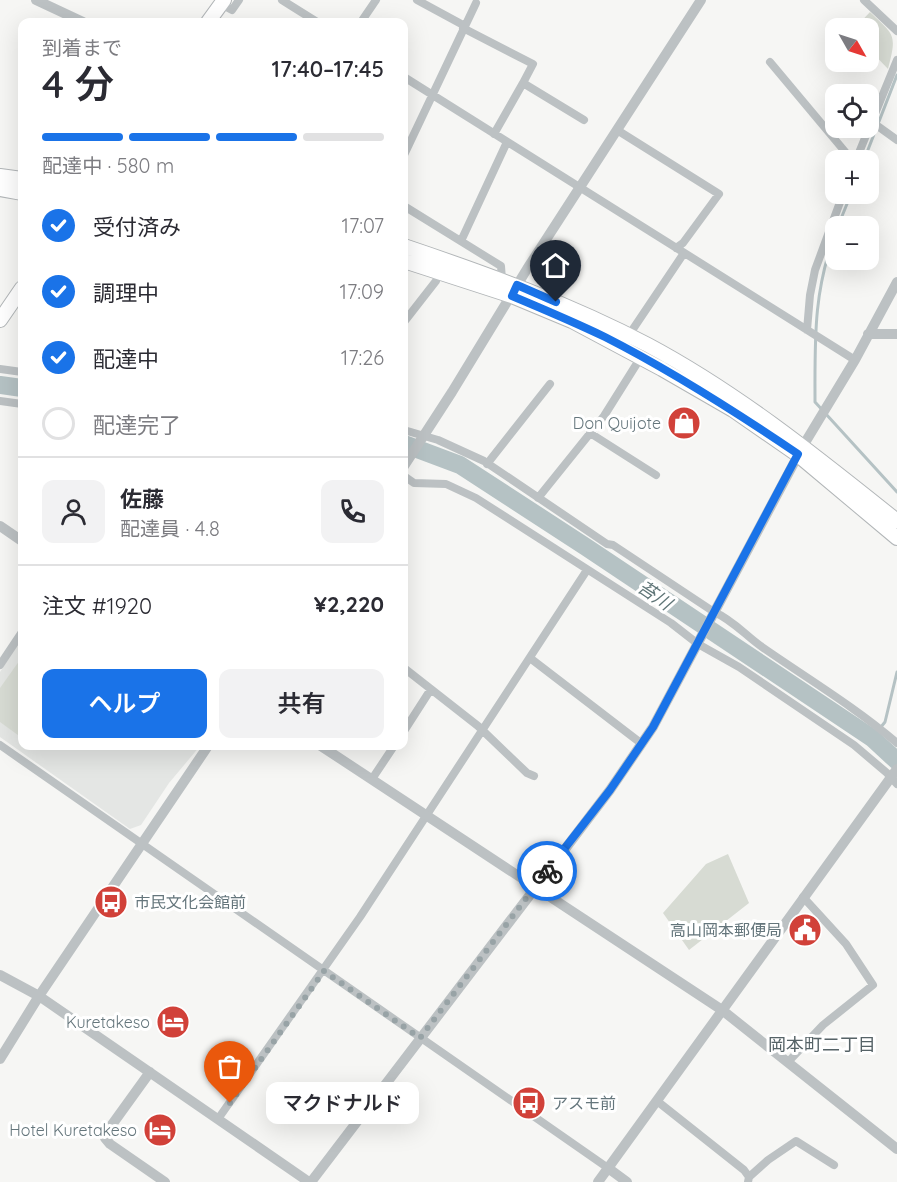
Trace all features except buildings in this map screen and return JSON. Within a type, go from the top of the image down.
[{"type":"highway","points":[[211,18],[223,2]]},
{"type":"highway","points":[[0,176],[18,179]]},
{"type":"highway","points":[[0,189],[18,192]]},
{"type":"highway","points":[[408,247],[502,280],[514,291],[641,357],[801,450],[897,538]]},
{"type":"highway","points":[[408,262],[514,291],[648,345],[729,393],[897,521]]},
{"type":"highway","points":[[0,320],[18,294]]},
{"type":"street","points":[[36,0],[74,18]]},
{"type":"street","points":[[223,2],[232,10],[240,0]]},
{"type":"street","points":[[282,0],[311,18]]},
{"type":"street","points":[[364,18],[375,0]]},
{"type":"street","points":[[417,0],[533,64],[494,134]]},
{"type":"street","points":[[408,460],[701,0]]},
{"type":"street","points":[[864,0],[897,31]]},
{"type":"street","points":[[408,147],[476,3]]},
{"type":"street","points":[[879,114],[894,78],[897,60]]},
{"type":"street","points":[[770,62],[845,150]]},
{"type":"street","points":[[408,80],[855,360]]},
{"type":"street","points":[[523,83],[584,120]]},
{"type":"street","points":[[879,127],[897,140]]},
{"type":"street","points":[[617,130],[719,194],[683,243],[633,329]]},
{"type":"street","points":[[461,241],[507,142]]},
{"type":"street","points":[[808,331],[810,295],[815,270],[839,204]]},
{"type":"street","points":[[408,208],[501,266],[502,280]]},
{"type":"street","points":[[408,316],[435,281],[439,272]]},
{"type":"street","points":[[0,975],[39,996],[310,1182],[610,790],[642,744],[801,450],[855,360],[897,282]]},
{"type":"street","points":[[868,334],[897,334]]},
{"type":"street","points":[[538,498],[620,392],[641,357]]},
{"type":"street","points":[[0,369],[18,371]]},
{"type":"street","points":[[487,464],[550,384]]},
{"type":"street","points":[[0,401],[18,403]]},
{"type":"street","points":[[408,431],[461,450],[487,464],[713,615],[731,621],[759,645],[874,724],[897,743]]},
{"type":"street","points":[[590,433],[656,475]]},
{"type":"street","points":[[408,479],[414,483],[446,484],[459,489],[739,667],[854,745],[887,773],[895,776],[803,897],[598,1182]]},
{"type":"street","points":[[0,526],[18,538]]},
{"type":"street","points":[[218,1119],[324,971],[587,570]]},
{"type":"street","points":[[0,665],[18,638]]},
{"type":"street","points":[[530,658],[642,744]]},
{"type":"street","points":[[408,671],[534,776]]},
{"type":"street","points":[[408,725],[431,689]]},
{"type":"street","points":[[0,746],[627,1182]]},
{"type":"street","points":[[0,1059],[140,843],[205,750]]},
{"type":"street","points":[[327,750],[722,1010],[896,1146]]},
{"type":"street","points":[[372,779],[391,750]]},
{"type":"street","points":[[788,1062],[823,1025],[873,985],[846,944],[803,897]]},
{"type":"street","points":[[150,1072],[106,1133],[105,1138],[110,1144],[165,1182]]},
{"type":"street","points":[[657,1101],[744,1170],[749,1180],[768,1160],[796,1140],[834,1165]]},
{"type":"shaded area","points":[[870,12],[876,18],[864,18]]},
{"type":"shaded area","points":[[879,20],[892,36],[888,69],[879,60]]},
{"type":"shaded area","points":[[18,644],[18,750],[0,737],[0,672]]},
{"type":"shaded area","points":[[18,663],[18,735],[0,722],[0,688]]},
{"type":"shaded area","points":[[18,750],[197,750],[169,783],[141,825],[130,829]]},
{"type":"shaded area","points":[[728,854],[749,903],[689,950],[663,913],[706,864]]},
{"type":"waterway","points":[[868,150],[897,75]]},
{"type":"waterway","points":[[842,216],[847,204]]},
{"type":"waterway","points":[[825,267],[817,316],[815,402],[897,492]]},
{"type":"waterway","name":"苔川","points":[[0,385],[18,387]]},
{"type":"waterway","name":"苔川","points":[[408,446],[460,465],[872,738],[897,761]]},
{"type":"waterway","points":[[872,738],[885,722],[897,672]]},
{"type":"way so far","points":[[230,1103],[324,971],[420,1038],[547,871]]},
{"type":"place","name":"Don Quijote","points":[[684,423]]},
{"type":"place","name":"市民文化会館前","points":[[111,902]]},
{"type":"place","name":"高山岡本郵便局","points":[[805,930]]},
{"type":"place","name":"Kuretakeso","points":[[173,1022]]},
{"type":"place","name":"マクドナルド","points":[[230,1103]]},
{"type":"place","name":"アスモ前","points":[[529,1103]]},
{"type":"place","name":"Hotel Kuretakeso","points":[[160,1130]]},
{"type":"district","name":"岡本町二丁目","points":[[822,1044]]},
{"type":"route","points":[[547,871],[610,790],[653,727],[798,454],[733,410],[606,338],[512,296],[517,285],[556,302]]}]
